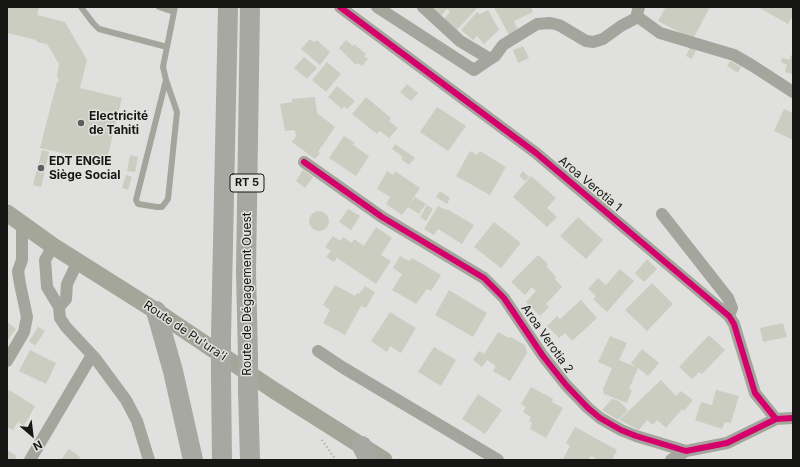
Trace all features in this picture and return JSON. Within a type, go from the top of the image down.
[{"type":"highway","name":"Route de Dégagement Ouest","points":[[222,460],[221,337],[228,7]]},
{"type":"highway","name":"Route de Dégagement Ouest","points":[[250,7],[246,271],[250,460]]},
{"type":"highway","points":[[156,311],[173,371],[193,460]]},
{"type":"main road","name":"Route de Pu'ura'i","points":[[7,213],[53,246],[156,311],[365,453],[384,460]]},
{"type":"street","name":"Aroa Verotia 1","points":[[340,7],[524,144],[729,316],[734,324],[755,393],[776,419]]},
{"type":"street","points":[[378,7],[474,70],[495,56],[503,45],[537,24],[550,23],[559,25],[586,41],[593,42],[602,39],[639,12],[660,33],[734,55],[793,92]]},
{"type":"street","points":[[423,7],[460,40],[490,59]]},
{"type":"street","name":"Aroa Verotia 2","points":[[304,162],[382,217],[484,278],[504,298],[543,356],[566,385],[600,418],[621,430],[636,436],[686,452]]},
{"type":"street","name":"Aroa Verotia 1","points":[[662,214],[728,298],[732,308],[729,316]]},
{"type":"street","points":[[7,361],[24,332],[27,317],[18,271],[22,260],[22,224]]},
{"type":"street","points":[[53,246],[45,260],[47,287],[59,307],[60,318],[66,327],[92,355],[126,400],[137,421],[149,460]]},
{"type":"street","points":[[59,307],[66,299],[67,284],[78,261]]},
{"type":"street","points":[[318,351],[342,367],[498,460]]},
{"type":"street","points":[[30,460],[92,355]]},
{"type":"street","points":[[671,460],[686,452],[727,443],[776,419],[793,418]]},
{"type":"lane","points":[[81,7],[92,23],[99,29],[167,47]]},
{"type":"lane","points":[[158,7],[174,9],[164,67],[166,80],[177,112],[168,199],[162,207],[157,207],[138,204],[136,200],[166,80]]},
{"type":"building","name":"Electricité de Tahiti","points":[[7,7],[39,7],[37,15],[65,22],[87,60],[80,88],[122,98],[106,163],[40,148],[57,82],[59,80],[57,77],[59,64],[47,44],[7,33]]},
{"type":"building","points":[[427,7],[477,8],[456,31],[443,20],[450,12],[447,9],[439,18]]},
{"type":"building","points":[[494,7],[531,7],[533,12],[514,21],[519,32],[510,37]]},
{"type":"building","points":[[666,7],[710,7],[693,39],[658,21]]},
{"type":"building","points":[[758,7],[793,7],[793,16],[788,24]]},
{"type":"building","points":[[488,10],[499,30],[484,44],[477,36],[473,40],[461,30],[477,12],[480,14]]},
{"type":"building","points":[[310,39],[314,42],[317,40],[330,52],[320,65],[301,49]]},
{"type":"building","points":[[346,40],[353,46],[354,44],[366,54],[364,56],[368,59],[362,66],[358,63],[356,65],[339,48]]},
{"type":"building","points":[[523,46],[529,58],[518,63],[513,50]]},
{"type":"building","points":[[690,47],[696,50],[692,59],[686,56]]},
{"type":"building","points":[[791,55],[793,56],[793,74],[785,72],[787,65],[781,62],[782,58],[789,60]]},
{"type":"building","points":[[304,57],[317,68],[307,79],[294,68]]},
{"type":"building","points":[[730,61],[741,67],[738,73],[727,66]]},
{"type":"building","points":[[327,62],[341,74],[326,92],[312,80]]},
{"type":"building","points":[[407,84],[418,93],[411,101],[400,92]]},
{"type":"building","points":[[337,86],[355,101],[347,109],[344,106],[342,109],[328,97]]},
{"type":"building","points":[[315,97],[317,113],[335,127],[315,159],[292,142],[296,136],[295,130],[285,131],[280,104],[292,102],[292,99]]},
{"type":"building","points":[[366,97],[391,118],[389,121],[398,128],[389,138],[380,131],[377,134],[352,114]]},
{"type":"building","points":[[437,107],[466,126],[448,151],[420,132]]},
{"type":"building","points":[[784,109],[793,113],[793,140],[774,131]]},
{"type":"building","points":[[344,136],[355,143],[353,145],[369,156],[356,176],[329,158]]},
{"type":"building","points":[[395,144],[415,158],[409,165],[401,159],[403,157],[392,149]]},
{"type":"building","name":"EDT ENGIE Siège Social","points":[[42,150],[49,152],[41,187],[33,185]]},
{"type":"building","points":[[470,151],[477,155],[480,151],[506,167],[490,195],[456,176]]},
{"type":"building","points":[[130,155],[138,157],[135,172],[127,171]]},
{"type":"building","points":[[303,170],[313,177],[305,188],[296,181]]},
{"type":"building","points":[[387,171],[393,175],[395,171],[420,188],[409,204],[415,197],[426,204],[419,214],[408,207],[402,215],[386,204],[390,197],[377,189]]},
{"type":"building","points":[[523,171],[529,177],[525,181],[519,176]]},
{"type":"building","points":[[126,175],[132,177],[128,190],[122,188]]},
{"type":"building","points":[[531,176],[556,198],[547,208],[557,217],[547,227],[513,197]]},
{"type":"building","points":[[440,191],[450,198],[447,204],[436,197]]},
{"type":"building","points":[[427,205],[433,209],[426,221],[420,217]]},
{"type":"building","points":[[438,206],[446,210],[447,209],[474,225],[462,244],[438,229],[434,235],[424,229]]},
{"type":"building","points":[[348,209],[360,216],[351,230],[339,222]]},
{"type":"building","points":[[319,211],[326,214],[329,221],[326,228],[319,231],[312,228],[309,221],[312,214]]},
{"type":"building","points":[[578,217],[603,240],[586,259],[560,236]]},
{"type":"building","points":[[494,222],[521,243],[501,268],[474,247]]},
{"type":"building","points":[[376,227],[392,238],[381,255],[391,261],[376,284],[337,258],[334,262],[326,257],[331,251],[325,247],[333,236],[341,241],[343,237],[352,243],[354,239],[364,246]]},
{"type":"building","points":[[538,255],[548,264],[546,266],[556,277],[555,279],[562,287],[546,304],[549,307],[540,316],[526,302],[536,291],[532,287],[525,295],[511,282]]},
{"type":"building","points":[[400,256],[409,261],[412,258],[441,275],[431,291],[427,289],[416,304],[392,290],[402,274],[393,268]]},
{"type":"building","points":[[647,259],[657,269],[644,282],[635,273]]},
{"type":"building","points":[[620,269],[634,281],[607,312],[593,299],[596,296],[588,289],[598,278],[606,285]]},
{"type":"building","points":[[652,283],[673,304],[647,331],[625,310]]},
{"type":"building","points":[[335,285],[355,296],[357,293],[359,294],[365,286],[375,292],[366,308],[361,306],[345,335],[323,323],[330,310],[323,305]]},
{"type":"building","points":[[449,290],[487,313],[473,337],[435,315]]},
{"type":"building","points":[[581,300],[597,318],[572,341],[565,333],[559,338],[547,326],[557,316],[560,319]]},
{"type":"building","points":[[390,312],[416,328],[401,353],[390,346],[387,352],[371,341]]},
{"type":"building","points":[[537,319],[542,323],[539,326],[534,322]]},
{"type":"building","points":[[7,322],[16,329],[7,341]]},
{"type":"building","points":[[783,323],[787,337],[763,342],[760,328]]},
{"type":"building","points":[[38,327],[45,331],[35,346],[29,341]]},
{"type":"building","points":[[498,332],[525,345],[527,353],[510,381],[493,371],[496,366],[487,360],[482,367],[473,360],[479,351],[484,354]]},
{"type":"building","points":[[709,335],[725,350],[702,374],[699,372],[692,379],[679,367]]},
{"type":"building","points":[[610,336],[627,343],[619,360],[636,367],[631,363],[642,349],[659,363],[648,376],[638,368],[629,389],[632,390],[627,403],[604,394],[603,389],[612,368],[598,362]]},
{"type":"building","points":[[434,347],[456,360],[441,386],[418,372]]},
{"type":"building","points":[[30,350],[56,363],[46,384],[19,371]]},
{"type":"building","points":[[661,380],[676,396],[681,391],[693,400],[684,411],[682,409],[666,428],[657,420],[653,425],[647,420],[639,430],[619,420]]},
{"type":"building","points":[[531,387],[553,399],[552,402],[563,408],[546,438],[530,429],[532,423],[529,421],[531,417],[523,412],[526,407],[521,404]]},
{"type":"building","points":[[9,390],[35,406],[24,426],[18,422],[13,430],[7,427],[7,393]]},
{"type":"building","points":[[716,390],[739,396],[731,423],[725,422],[722,429],[695,420],[701,402],[712,405]]},
{"type":"building","points":[[478,394],[502,410],[485,434],[462,419]]},
{"type":"building","points":[[612,399],[619,401],[628,410],[618,420],[602,410]]},
{"type":"building","points":[[575,427],[617,450],[612,460],[598,460],[591,456],[588,460],[563,459],[570,446],[566,443]]},
{"type":"building","points":[[69,449],[80,457],[78,460],[61,460]]},
{"type":"building","points":[[7,450],[17,456],[14,460],[7,460]]},
{"type":"cycle path","points":[[340,7],[536,153],[729,316],[734,324],[755,393],[776,419]]},
{"type":"cycle path","points":[[304,162],[382,217],[484,278],[504,298],[543,356],[566,385],[600,418],[621,430],[686,451],[727,443],[776,419],[793,418]]},
{"type":"place","name":"Electricité de Tahiti","points":[[81,123]]},
{"type":"place","name":"EDT ENGIE Siège Social","points":[[41,168]]}]
